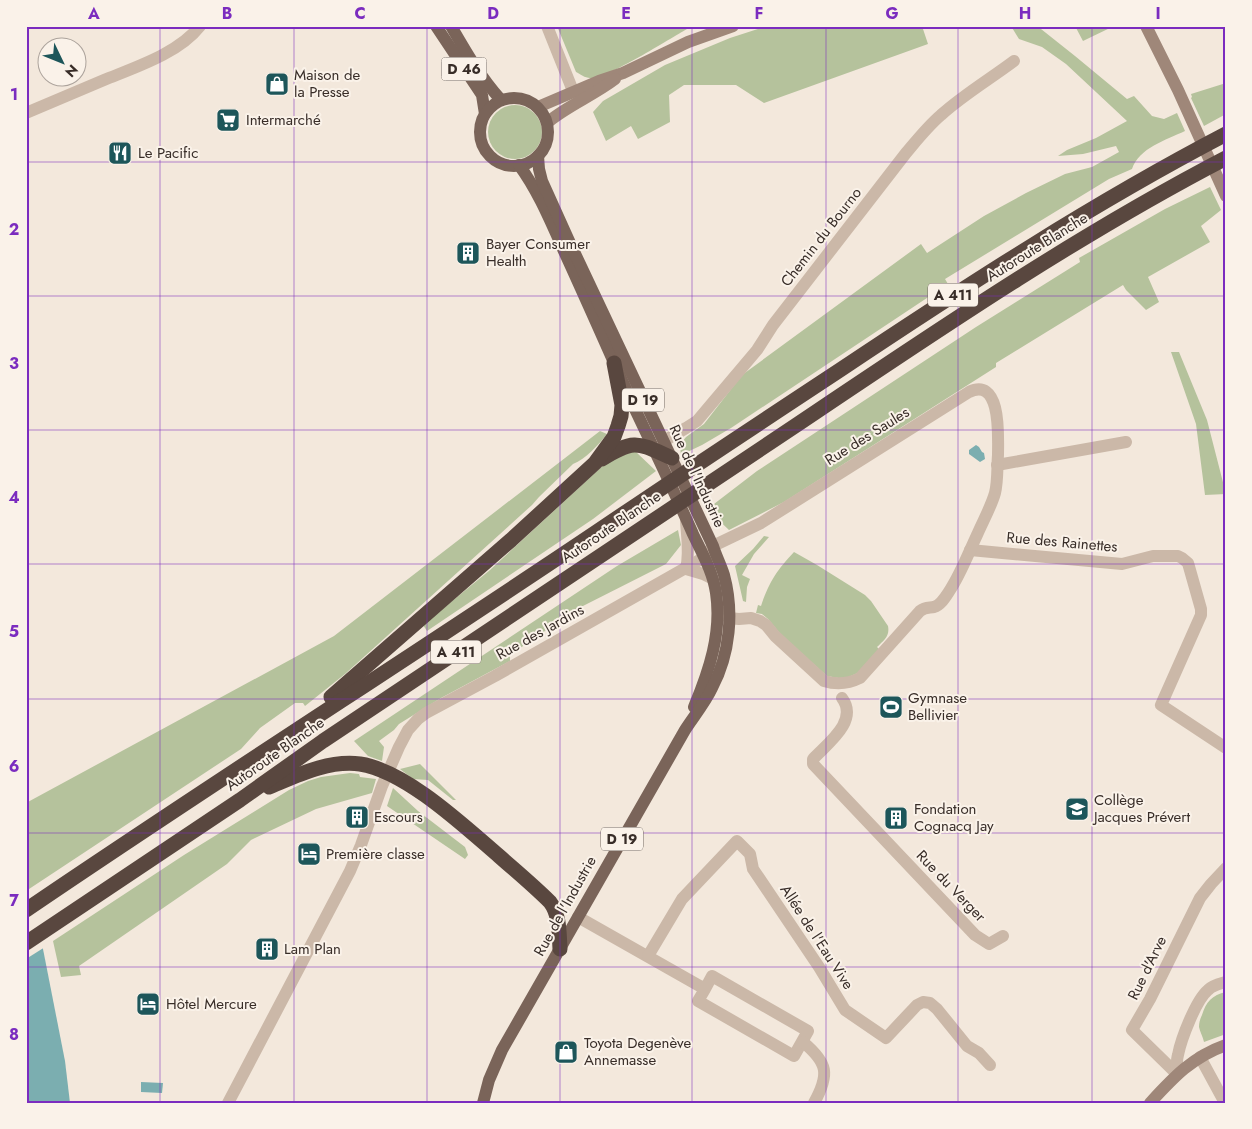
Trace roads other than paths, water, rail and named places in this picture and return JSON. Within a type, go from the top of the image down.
[{"type":"highway","name":"Autoroute Blanche","points":[[26,910],[1009,259],[1122,191],[1226,134]]},
{"type":"highway","name":"Autoroute Blanche","points":[[26,944],[240,800],[323,741],[679,511],[698,490],[922,341],[1119,217],[1226,158]]},
{"type":"highway","points":[[595,463],[614,436],[621,416],[622,406],[614,363]]},
{"type":"highway","points":[[268,748],[339,691],[511,540],[595,463],[617,450],[639,444],[646,446],[659,445],[672,458]]},
{"type":"highway","points":[[240,800],[315,768],[339,764],[367,766],[397,777],[460,822],[550,902],[558,919],[560,949]]},
{"type":"main road","name":"D 46","points":[[436,26],[482,94],[485,114]]},
{"type":"main road","name":"D 46","points":[[451,26],[470,59],[501,100]]},
{"type":"main road","points":[[521,98],[530,101],[543,112],[548,122],[548,139],[546,146],[532,161],[510,166],[494,160],[487,152],[480,135],[481,124],[485,114],[501,100],[521,98]]},
{"type":"main road","name":"Rue de l'Industrie","points":[[538,156],[539,169],[555,210],[643,400],[679,511],[710,552],[717,610],[715,640],[704,684],[684,730]]},
{"type":"main road","name":"Rue de l'Industrie","points":[[519,165],[528,177],[547,214],[614,363],[659,445]]},
{"type":"main road","name":"Rue de l'Industrie","points":[[483,1103],[489,1080],[502,1050],[684,730],[710,692],[719,674],[734,619],[725,581],[710,552],[672,458]]},
{"type":"street","points":[[26,113],[166,53],[188,39],[200,26]]},
{"type":"street","points":[[547,26],[573,91]]},
{"type":"street","points":[[538,107],[573,91],[623,73],[688,42],[733,26]]},
{"type":"street","points":[[1146,26],[1185,104],[1226,196]]},
{"type":"street","name":"Chemin du Bourno","points":[[659,445],[697,420],[757,350],[773,325],[920,136],[951,106],[1014,61]]},
{"type":"street","points":[[548,122],[565,109],[602,88],[623,73]]},
{"type":"street","name":"Rue des Saules","points":[[710,552],[761,523],[973,390],[985,391],[994,402],[998,424],[996,484],[993,497],[970,550],[956,580],[940,603],[934,607],[923,608],[860,678]]},
{"type":"street","points":[[997,465],[1126,442]]},
{"type":"street","points":[[679,511],[688,549],[686,569],[713,579]]},
{"type":"street","name":"Rue des Rainettes","points":[[970,550],[1122,564],[1153,556],[1178,556],[1185,560],[1190,568],[1201,609],[1161,705],[1226,748]]},
{"type":"street","name":"Rue des Jardins","points":[[228,1103],[350,871],[362,844],[382,786],[404,737],[413,724],[430,710],[686,569],[710,552]]},
{"type":"street","points":[[717,610],[734,619],[751,618],[763,623],[842,698],[860,678]]},
{"type":"street","points":[[824,681],[842,684],[860,678]]},
{"type":"street","name":"Rue du Verger","points":[[842,698],[848,710],[846,720],[834,737],[813,759],[813,764],[975,935],[989,944],[1004,936]]},
{"type":"street","name":"Allée de l'Eau Vive","points":[[648,956],[682,899],[737,841],[750,854],[753,869],[819,967],[845,1010],[886,1038],[917,1005],[923,1002],[930,1003],[967,1046],[978,1053],[990,1065]]},
{"type":"street","name":"Rue d'Arve","points":[[1177,1074],[1132,1030],[1150,999],[1200,898],[1226,868]]},
{"type":"street","points":[[578,917],[705,989]]},
{"type":"street","points":[[712,976],[808,1031],[803,1042],[794,1056],[698,1001],[705,989],[712,976]]},
{"type":"street","points":[[1177,1074],[1177,1056],[1180,1045],[1197,1002],[1210,987],[1226,982]]},
{"type":"street","points":[[803,1042],[815,1052],[824,1067],[822,1086],[814,1103]]},
{"type":"street","points":[[1150,1103],[1177,1074],[1200,1057],[1226,1045]]},
{"type":"street","points":[[1200,1057],[1225,1103]]},
{"type":"water","points":[[976,445],[984,453],[985,459],[980,462],[969,454],[969,450]]},
{"type":"water","points":[[26,903],[43,949],[65,1061],[70,1103],[26,1103]]},
{"type":"water","points":[[141,1082],[163,1083],[162,1093],[141,1092]]},
{"type":"place","name":"Maison de la Presse","points":[[277,84]]},
{"type":"place","name":"Intermarché","points":[[228,120]]},
{"type":"place","name":"Le Pacific","points":[[120,153]]},
{"type":"place","name":"Bayer Consumer Health","points":[[468,253]]},
{"type":"place","name":"Gymnase Bellivier","points":[[891,707]]},
{"type":"place","name":"Collège Jacques Prévert","points":[[1077,809]]},
{"type":"place","name":"Escours","points":[[357,817]]},
{"type":"place","name":"Fondation Cognacq Jay","points":[[896,818]]},
{"type":"place","name":"Première classe","points":[[309,854]]},
{"type":"place","name":"Lam Plan","points":[[267,949]]},
{"type":"place","name":"Hôtel Mercure","points":[[148,1004]]},
{"type":"place","name":"Toyota Degenève Annemasse","points":[[566,1052]]}]
